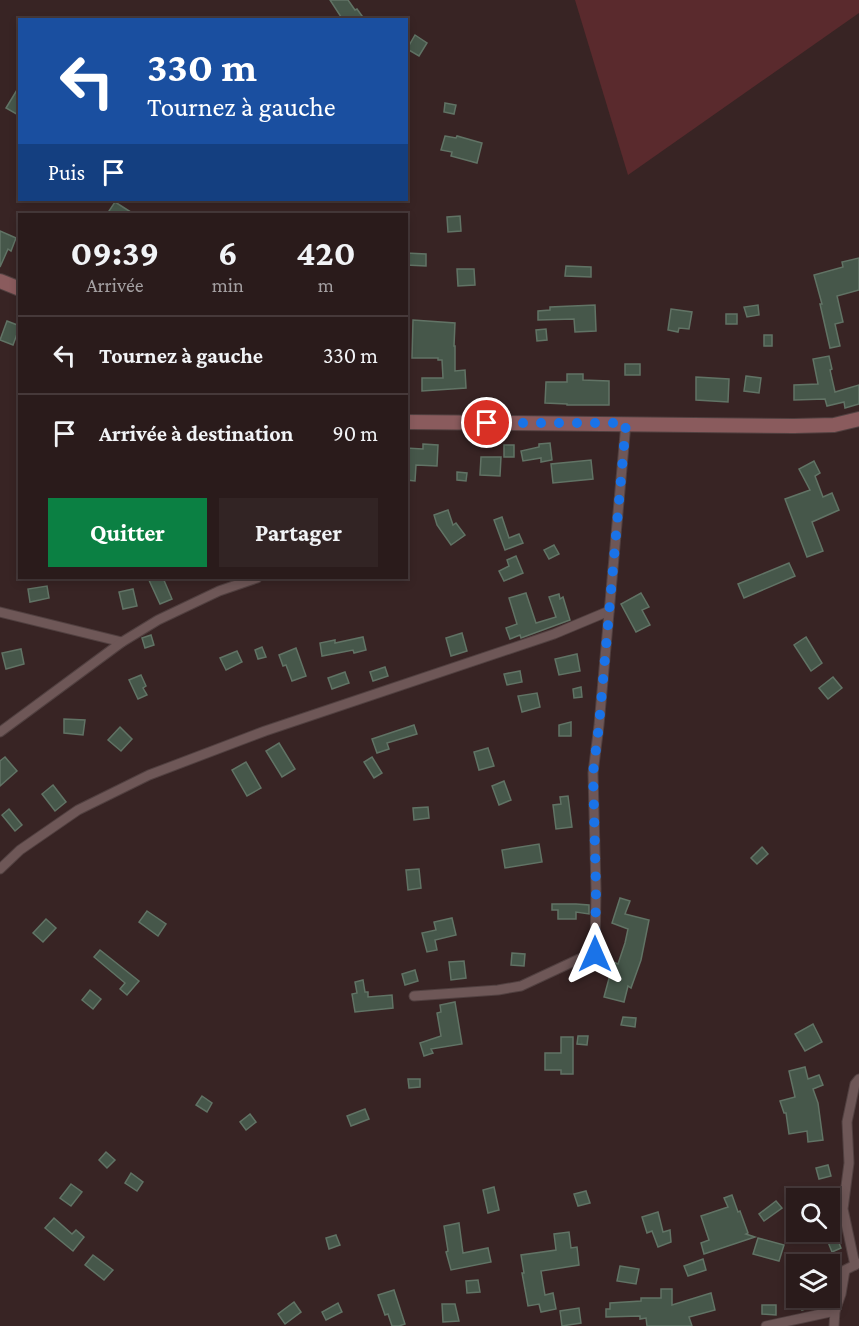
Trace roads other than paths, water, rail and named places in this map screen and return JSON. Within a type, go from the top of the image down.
[{"type":"street","points":[[0,281],[18,288]]},
{"type":"street","points":[[408,422],[804,425],[859,420]]},
{"type":"street","points":[[414,996],[498,990],[521,986],[595,954],[593,773],[626,423]]},
{"type":"street","points":[[0,732],[122,642],[158,620],[219,591],[254,579]]},
{"type":"street","points":[[0,869],[20,850],[78,810],[148,775],[266,731],[554,634],[609,611]]},
{"type":"street","points":[[0,612],[122,642]]},
{"type":"street","points":[[834,1326],[835,1311],[841,1294],[845,1270],[857,1264],[843,1209],[849,1163],[847,1122],[855,1084],[859,1079]]},
{"type":"street","points":[[766,1326],[835,1311]]}]
